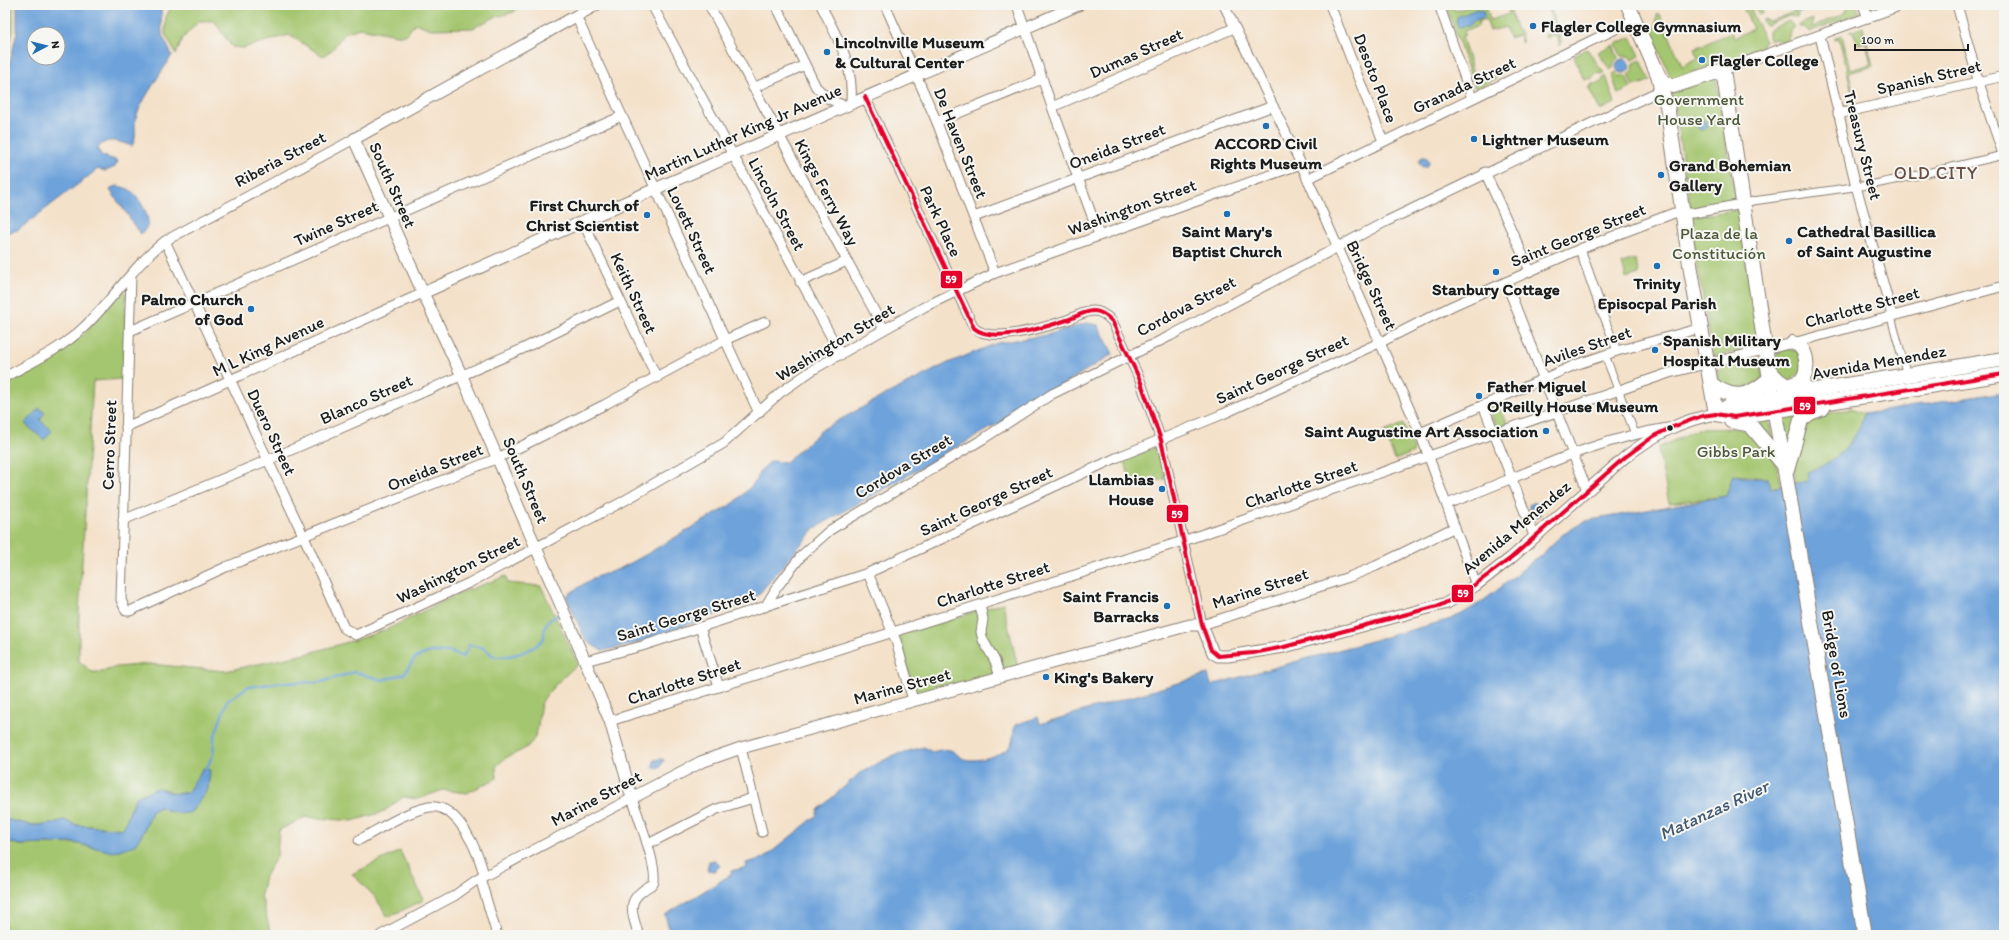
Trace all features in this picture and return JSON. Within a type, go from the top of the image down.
[{"type":"main road","points":[[1628,5],[1669,92],[1667,105],[1682,212],[1716,414],[1735,422],[1750,425],[1786,474]]},
{"type":"main road","points":[[1723,70],[1770,375],[1787,386],[1804,388],[1843,383],[1851,392],[1805,416],[1801,420],[1786,474]]},
{"type":"main road","name":"Cordova Street","points":[[1664,84],[1723,70]]},
{"type":"main road","points":[[1787,386],[1802,381],[1807,371],[1804,351],[1799,345],[1793,343]]},
{"type":"main road","name":"Avenida Menendez","points":[[1716,414],[1732,404],[1774,404],[1851,392],[1917,379],[2004,359]]},
{"type":"main road","name":"Avenida Menendez","points":[[1851,392],[1917,379],[2004,374]]},
{"type":"main road","points":[[1711,384],[1729,394],[1741,395],[1755,391],[1770,375]]},
{"type":"main road","name":"Bridge of Lions","points":[[1770,375],[1866,935]]},
{"type":"street","name":"Riberia Street","points":[[5,377],[46,354],[75,335],[152,252],[166,240],[354,139],[596,5]]},
{"type":"street","name":"Lincoln Street","points":[[652,5],[800,282],[841,355]]},
{"type":"street","name":"Kings Ferry Way","points":[[709,5],[884,330]]},
{"type":"street","points":[[776,5],[816,87],[822,94],[836,104],[848,105],[852,88],[850,68],[821,5]]},
{"type":"street","name":"De Haven Street","points":[[885,5],[936,120],[995,273]]},
{"type":"street","points":[[1017,5],[1042,79],[1099,235]]},
{"type":"street","name":"Martin Luther King Jr Avenue","points":[[423,293],[732,155],[1078,5]]},
{"type":"street","name":"Bridge Street","points":[[1224,5],[1273,106],[1381,342],[1430,457],[1476,585]]},
{"type":"street","name":"Desoto Place","points":[[1330,5],[1383,141]]},
{"type":"street","points":[[1439,5],[1472,98]]},
{"type":"street","points":[[1863,5],[1868,18]]},
{"type":"street","name":"Cordova Street","points":[[1723,70],[1902,5]]},
{"type":"street","points":[[1957,5],[1979,83],[2004,155]]},
{"type":"street","name":"Lovett Street","points":[[576,16],[759,414]]},
{"type":"street","name":"Granada Street","points":[[1307,179],[1634,20]]},
{"type":"street","name":"Dumas Street","points":[[1052,107],[1234,28]]},
{"type":"street","name":"Treasury Street","points":[[1820,36],[1856,186],[1892,315],[1891,317],[1917,379]]},
{"type":"street","points":[[753,88],[804,65]]},
{"type":"street","name":"Spanish Street","points":[[1838,114],[1979,83],[2004,76]]},
{"type":"street","points":[[936,120],[939,121],[1042,79]]},
{"type":"street","name":"Cordova Street","points":[[765,607],[778,587],[802,556],[830,530],[983,439],[1052,394],[1130,356],[1337,246],[1664,84]]},
{"type":"street","name":"Park Place","points":[[865,97],[971,324],[982,334],[998,334],[1035,329],[1094,311],[1108,316],[1115,326],[1130,356]]},
{"type":"street","name":"Oneida Street","points":[[974,217],[1273,106]]},
{"type":"street","name":"Twine Street","points":[[130,331],[622,116]]},
{"type":"street","name":"South Street","points":[[354,139],[498,458],[586,661],[610,721],[632,798],[655,870],[655,880],[653,884],[638,892],[632,905],[632,915],[638,932]]},
{"type":"street","name":"Saint George Street","points":[[586,661],[642,646],[868,573],[1118,457],[1223,414],[1381,342],[1530,271],[1580,249],[1658,219],[1682,212],[1693,213],[1743,204],[1751,201],[1856,186],[1918,175],[2004,155]]},
{"type":"street","name":"Washington Street","points":[[352,634],[360,634],[385,623],[537,548],[697,460],[733,436],[797,380],[956,291],[995,273],[1300,164]]},
{"type":"street","points":[[1486,172],[1530,271]]},
{"type":"street","name":"Keith Street","points":[[583,222],[657,378]]},
{"type":"street","name":"Duero Street","points":[[166,240],[304,537],[344,628],[352,634]]},
{"type":"street","points":[[1580,249],[1616,351]]},
{"type":"street","points":[[800,282],[847,261]]},
{"type":"street","name":"Cerro Street","points":[[130,611],[126,610],[122,600],[123,520],[131,276]]},
{"type":"street","points":[[1506,282],[1587,490]]},
{"type":"street","name":"Charlotte Street","points":[[610,721],[1183,541],[1430,457],[1557,411],[1617,392],[1669,373],[1793,343],[1892,315],[2004,286]]},
{"type":"street","name":"M L King Avenue","points":[[126,427],[423,293]]},
{"type":"street","name":"Blanco Street","points":[[123,520],[268,460],[461,374],[520,350],[620,301]]},
{"type":"street","name":"Oneida Street","points":[[130,611],[226,567],[498,458],[657,378],[725,340],[765,322]]},
{"type":"street","name":"Aviles Street","points":[[1420,433],[1544,377],[1604,354],[1701,328]]},
{"type":"street","points":[[1604,354],[1617,392],[1635,434]]},
{"type":"street","points":[[1130,356],[1161,440],[1202,625]]},
{"type":"street","points":[[1484,405],[1535,538]]},
{"type":"street","name":"Avenida Menendez","points":[[1202,625],[1211,650],[1215,655],[1228,656],[1284,647],[1441,605],[1476,585],[1535,538],[1587,490],[1644,443],[1670,428],[1685,422],[1716,414]]},
{"type":"street","points":[[1447,504],[1573,455],[1635,434],[1670,428]]},
{"type":"street","name":"Marine Street","points":[[381,935],[454,896],[482,877],[701,762],[741,748],[913,700],[1190,625],[1202,625],[1349,577],[1376,566],[1455,527]]},
{"type":"street","points":[[868,573],[896,641],[913,700]]},
{"type":"street","points":[[980,606],[983,619],[981,632],[983,640],[995,661],[1000,677]]},
{"type":"street","points":[[700,627],[719,687]]},
{"type":"street","points":[[741,748],[762,832]]},
{"type":"street","points":[[647,843],[654,841],[717,809],[753,798]]},
{"type":"street","points":[[359,840],[412,812],[431,807],[443,809],[457,820],[465,830],[482,863],[482,877],[497,935]]},
{"type":"green space","points":[[5,5],[13,5],[13,31],[10,45],[5,42],[7,34]]},
{"type":"green space","points":[[172,5],[519,5],[514,12],[495,17],[473,28],[431,29],[415,23],[406,35],[397,35],[360,28],[344,33],[332,50],[323,56],[289,35],[243,48],[232,47],[214,21],[199,21],[183,38],[176,54],[165,34],[166,17]]},
{"type":"green space","points":[[1475,5],[1486,5],[1490,20],[1509,14],[1507,5],[1509,5],[1517,31],[1519,30],[1523,42],[1521,42],[1519,35],[1509,38],[1506,27],[1490,31],[1486,19],[1478,22],[1479,26],[1464,31],[1465,35],[1462,36],[1476,83],[1494,75],[1496,79],[1475,89],[1447,9],[1453,7],[1455,11]]},
{"type":"green space","points":[[1547,5],[1549,5],[1562,44],[1560,46],[1556,35],[1546,38],[1545,35],[1552,33],[1548,21],[1552,20]]},
{"type":"green space","points":[[1742,5],[1759,5],[1763,13],[1759,15],[1755,7],[1751,9],[1765,41],[1762,44],[1762,49],[1673,79],[1671,78],[1650,30],[1656,26],[1657,15],[1660,14],[1682,66],[1698,58],[1694,49],[1731,32],[1734,38],[1753,29]]},
{"type":"green space","points":[[1809,5],[1814,5],[1796,14],[1798,15],[1797,17],[1789,16],[1767,25],[1764,24],[1762,20],[1765,19],[1770,22]]},
{"type":"green space","points":[[1849,5],[1856,5],[1860,13],[1809,32],[1805,27],[1799,27],[1798,25],[1813,19],[1812,27],[1845,13]]},
{"type":"green space","points":[[1789,21],[1794,27],[1791,29],[1788,39],[1782,42],[1774,38],[1769,40],[1769,30]]},
{"type":"green space","points":[[1863,27],[1873,66],[1849,73],[1856,105],[1843,107],[1841,106],[1855,104],[1839,38],[1834,38],[1842,35],[1850,70],[1871,64],[1866,42],[1857,44],[1854,32],[1850,32]]},
{"type":"green space","points":[[1631,37],[1640,56],[1633,60],[1628,56],[1621,56],[1616,44]]},
{"type":"green space","points":[[1613,45],[1618,58],[1614,62],[1613,68],[1610,70],[1598,52]]},
{"type":"green space","points":[[1587,49],[1604,73],[1595,73],[1593,78],[1584,80],[1574,56]]},
{"type":"green space","points":[[1641,60],[1650,81],[1634,86],[1629,75],[1633,70],[1634,63]]},
{"type":"green space","points":[[1616,72],[1620,76],[1626,76],[1631,88],[1618,94],[1612,75]]},
{"type":"green space","points":[[1606,76],[1615,103],[1600,110],[1588,87],[1592,87],[1591,84],[1601,83]]},
{"type":"green space","name":"Government House Yard","points":[[1716,78],[1736,201],[1693,209],[1690,206],[1672,92]]},
{"type":"green space","name":"Plaza de la Constitución","points":[[1738,210],[1760,346],[1713,357],[1689,217]]},
{"type":"green space","points":[[1635,259],[1639,274],[1626,278],[1622,263]]},
{"type":"green space","points":[[122,292],[125,292],[126,295],[123,379],[93,381],[79,612],[79,661],[92,672],[101,672],[117,667],[149,664],[225,671],[306,654],[362,638],[390,628],[458,594],[506,576],[507,583],[541,586],[578,664],[557,683],[543,700],[537,731],[533,740],[521,751],[500,762],[496,767],[497,778],[467,793],[443,790],[418,799],[403,797],[383,812],[352,821],[306,817],[279,830],[277,856],[265,876],[261,895],[271,935],[5,935],[5,841],[20,845],[75,843],[94,848],[144,831],[152,811],[159,807],[173,812],[191,812],[208,787],[176,794],[161,788],[136,797],[123,829],[76,825],[64,820],[46,825],[31,825],[5,819],[5,383],[60,351],[82,336]]},
{"type":"green space","points":[[1788,348],[1798,352],[1803,370],[1789,382],[1775,367],[1777,354]]},
{"type":"green space","points":[[1746,359],[1761,365],[1763,377],[1750,388],[1725,388],[1717,380],[1718,371],[1733,360]]},
{"type":"green space","points":[[1497,401],[1509,426],[1496,429],[1488,406]]},
{"type":"green space","name":"Gibbs Park","points":[[1851,409],[1864,414],[1859,430],[1843,452],[1822,467],[1808,481],[1795,484],[1794,467],[1807,421],[1820,415]]},
{"type":"green space","points":[[1799,412],[1788,450],[1782,414]]},
{"type":"green space","points":[[1768,417],[1769,420],[1773,443],[1752,420]]},
{"type":"green space","points":[[1403,424],[1414,452],[1395,460],[1384,432]]},
{"type":"green space","points":[[1737,428],[1747,430],[1772,457],[1778,470],[1782,486],[1769,488],[1759,478],[1737,474],[1726,496],[1669,503],[1658,448],[1698,429]]},
{"type":"green space","points":[[1158,446],[1165,479],[1133,487],[1124,460]]},
{"type":"green space","points":[[1003,603],[1018,668],[915,695],[899,635]]},
{"type":"green space","points":[[400,851],[424,900],[388,917],[375,897],[352,874]]},
{"type":"water","points":[[17,5],[161,5],[162,35],[172,55],[149,91],[137,114],[135,123],[135,137],[132,146],[114,141],[105,142],[102,144],[98,148],[101,155],[118,161],[115,167],[106,171],[98,169],[18,230],[5,233],[5,82],[17,32]]},
{"type":"water","points":[[1477,9],[1483,11],[1485,17],[1475,20],[1469,26],[1458,27],[1456,21],[1457,17]]},
{"type":"water","points":[[5,42],[10,45],[5,66]]},
{"type":"water","points":[[1623,59],[1628,61],[1630,66],[1628,71],[1623,73],[1618,71],[1616,66],[1618,61]]},
{"type":"water","points":[[1700,120],[1704,120],[1706,121],[1706,129],[1700,130],[1697,127],[1697,123]]},
{"type":"water","points":[[1424,157],[1429,162],[1424,167],[1419,162]]},
{"type":"water","points":[[118,186],[130,190],[145,210],[148,223],[141,234],[110,190],[113,187]]},
{"type":"water","points":[[1087,323],[1098,325],[1113,354],[996,425],[815,528],[753,601],[634,644],[602,651],[586,641],[566,596],[593,578],[619,569],[640,558],[734,503],[757,480],[759,472],[771,461],[786,462],[823,429],[948,363],[997,343],[1047,335]]},
{"type":"water","name":"Matanzas River","points":[[2004,392],[2004,935],[671,935],[665,915],[732,874],[731,871],[747,867],[746,863],[764,858],[816,816],[818,810],[861,772],[894,755],[924,747],[932,752],[948,749],[967,760],[988,758],[1002,753],[1010,746],[1013,739],[1015,725],[1038,717],[1040,724],[1208,674],[1211,685],[1451,619],[1484,600],[1535,559],[1543,555],[1562,535],[1585,521],[1726,496],[1733,475],[1751,478],[1768,478],[1770,488],[1808,481],[1807,472],[1836,457],[1850,443],[1856,434],[1864,414]]},
{"type":"water","points":[[39,408],[45,413],[40,420],[52,431],[44,440],[25,424]]},
{"type":"water","points":[[1534,502],[1538,505],[1537,507],[1541,515],[1534,518],[1530,512],[1529,505]]},
{"type":"water","points":[[654,760],[664,760],[660,767],[653,768]]},
{"type":"water","points":[[203,768],[210,770],[208,789],[191,812],[179,813],[159,807],[152,811],[144,831],[135,845],[113,852],[75,843],[20,845],[5,841],[5,819],[31,825],[46,825],[64,820],[76,825],[123,829],[136,797],[157,788],[176,794],[187,793]]},
{"type":"water","points":[[715,860],[720,866],[714,871],[707,870],[709,861]]},
{"type":"waterway","points":[[206,770],[213,754],[214,738],[227,701],[248,687],[279,683],[321,682],[355,672],[382,680],[404,674],[415,658],[430,652],[451,652],[463,657],[469,645],[484,648],[495,657],[515,655],[522,653],[539,643],[544,638],[547,622],[561,613]]},
{"type":"transit line","name":"59","points":[[865,97],[974,328],[982,333],[1019,333],[1067,320],[1090,311],[1097,311],[1112,321],[1140,380],[1161,440],[1202,625],[1211,650],[1218,656],[1253,653],[1284,647],[1441,605],[1462,594],[1511,558],[1624,458],[1654,436],[1670,428],[1702,416],[1716,414],[1734,417],[2004,374]]},
{"type":"place","name":"Flagler College Gymnasium","points":[[1533,26]]},
{"type":"place","name":"Lincolnville Museum & Cultural Center","points":[[827,52]]},
{"type":"place","name":"Flagler College","points":[[1702,60]]},
{"type":"place","name":"ACCORD Civil Rights Museum","points":[[1266,126]]},
{"type":"place","name":"Lightner Museum","points":[[1474,139]]},
{"type":"place","name":"Grand Bohemian Gallery","points":[[1661,175]]},
{"type":"place","name":"Saint Mary's Baptist Church","points":[[1227,214]]},
{"type":"place","name":"First Church of Christ Scientist","points":[[647,215]]},
{"type":"place","name":"Cathedral Basillica of Saint Augustine","points":[[1789,241]]},
{"type":"place","name":"Trinity Episocpal Parish","points":[[1657,266]]},
{"type":"place","name":"Stanbury Cottage","points":[[1496,272]]},
{"type":"place","name":"Palmo Church of God","points":[[251,309]]},
{"type":"place","name":"Spanish Military Hospital Museum","points":[[1655,350]]},
{"type":"place","name":"Father Miguel O'Reilly House Museum","points":[[1479,396]]},
{"type":"place","name":"Saint Augustine Art Association","points":[[1546,431]]},
{"type":"place","name":"Llambias House","points":[[1162,489]]},
{"type":"place","name":"Saint Francis Barracks","points":[[1167,606]]},
{"type":"place","name":"King's Bakery","points":[[1046,677]]},
{"type":"district","name":"OLD CITY","points":[[1936,173]]}]
